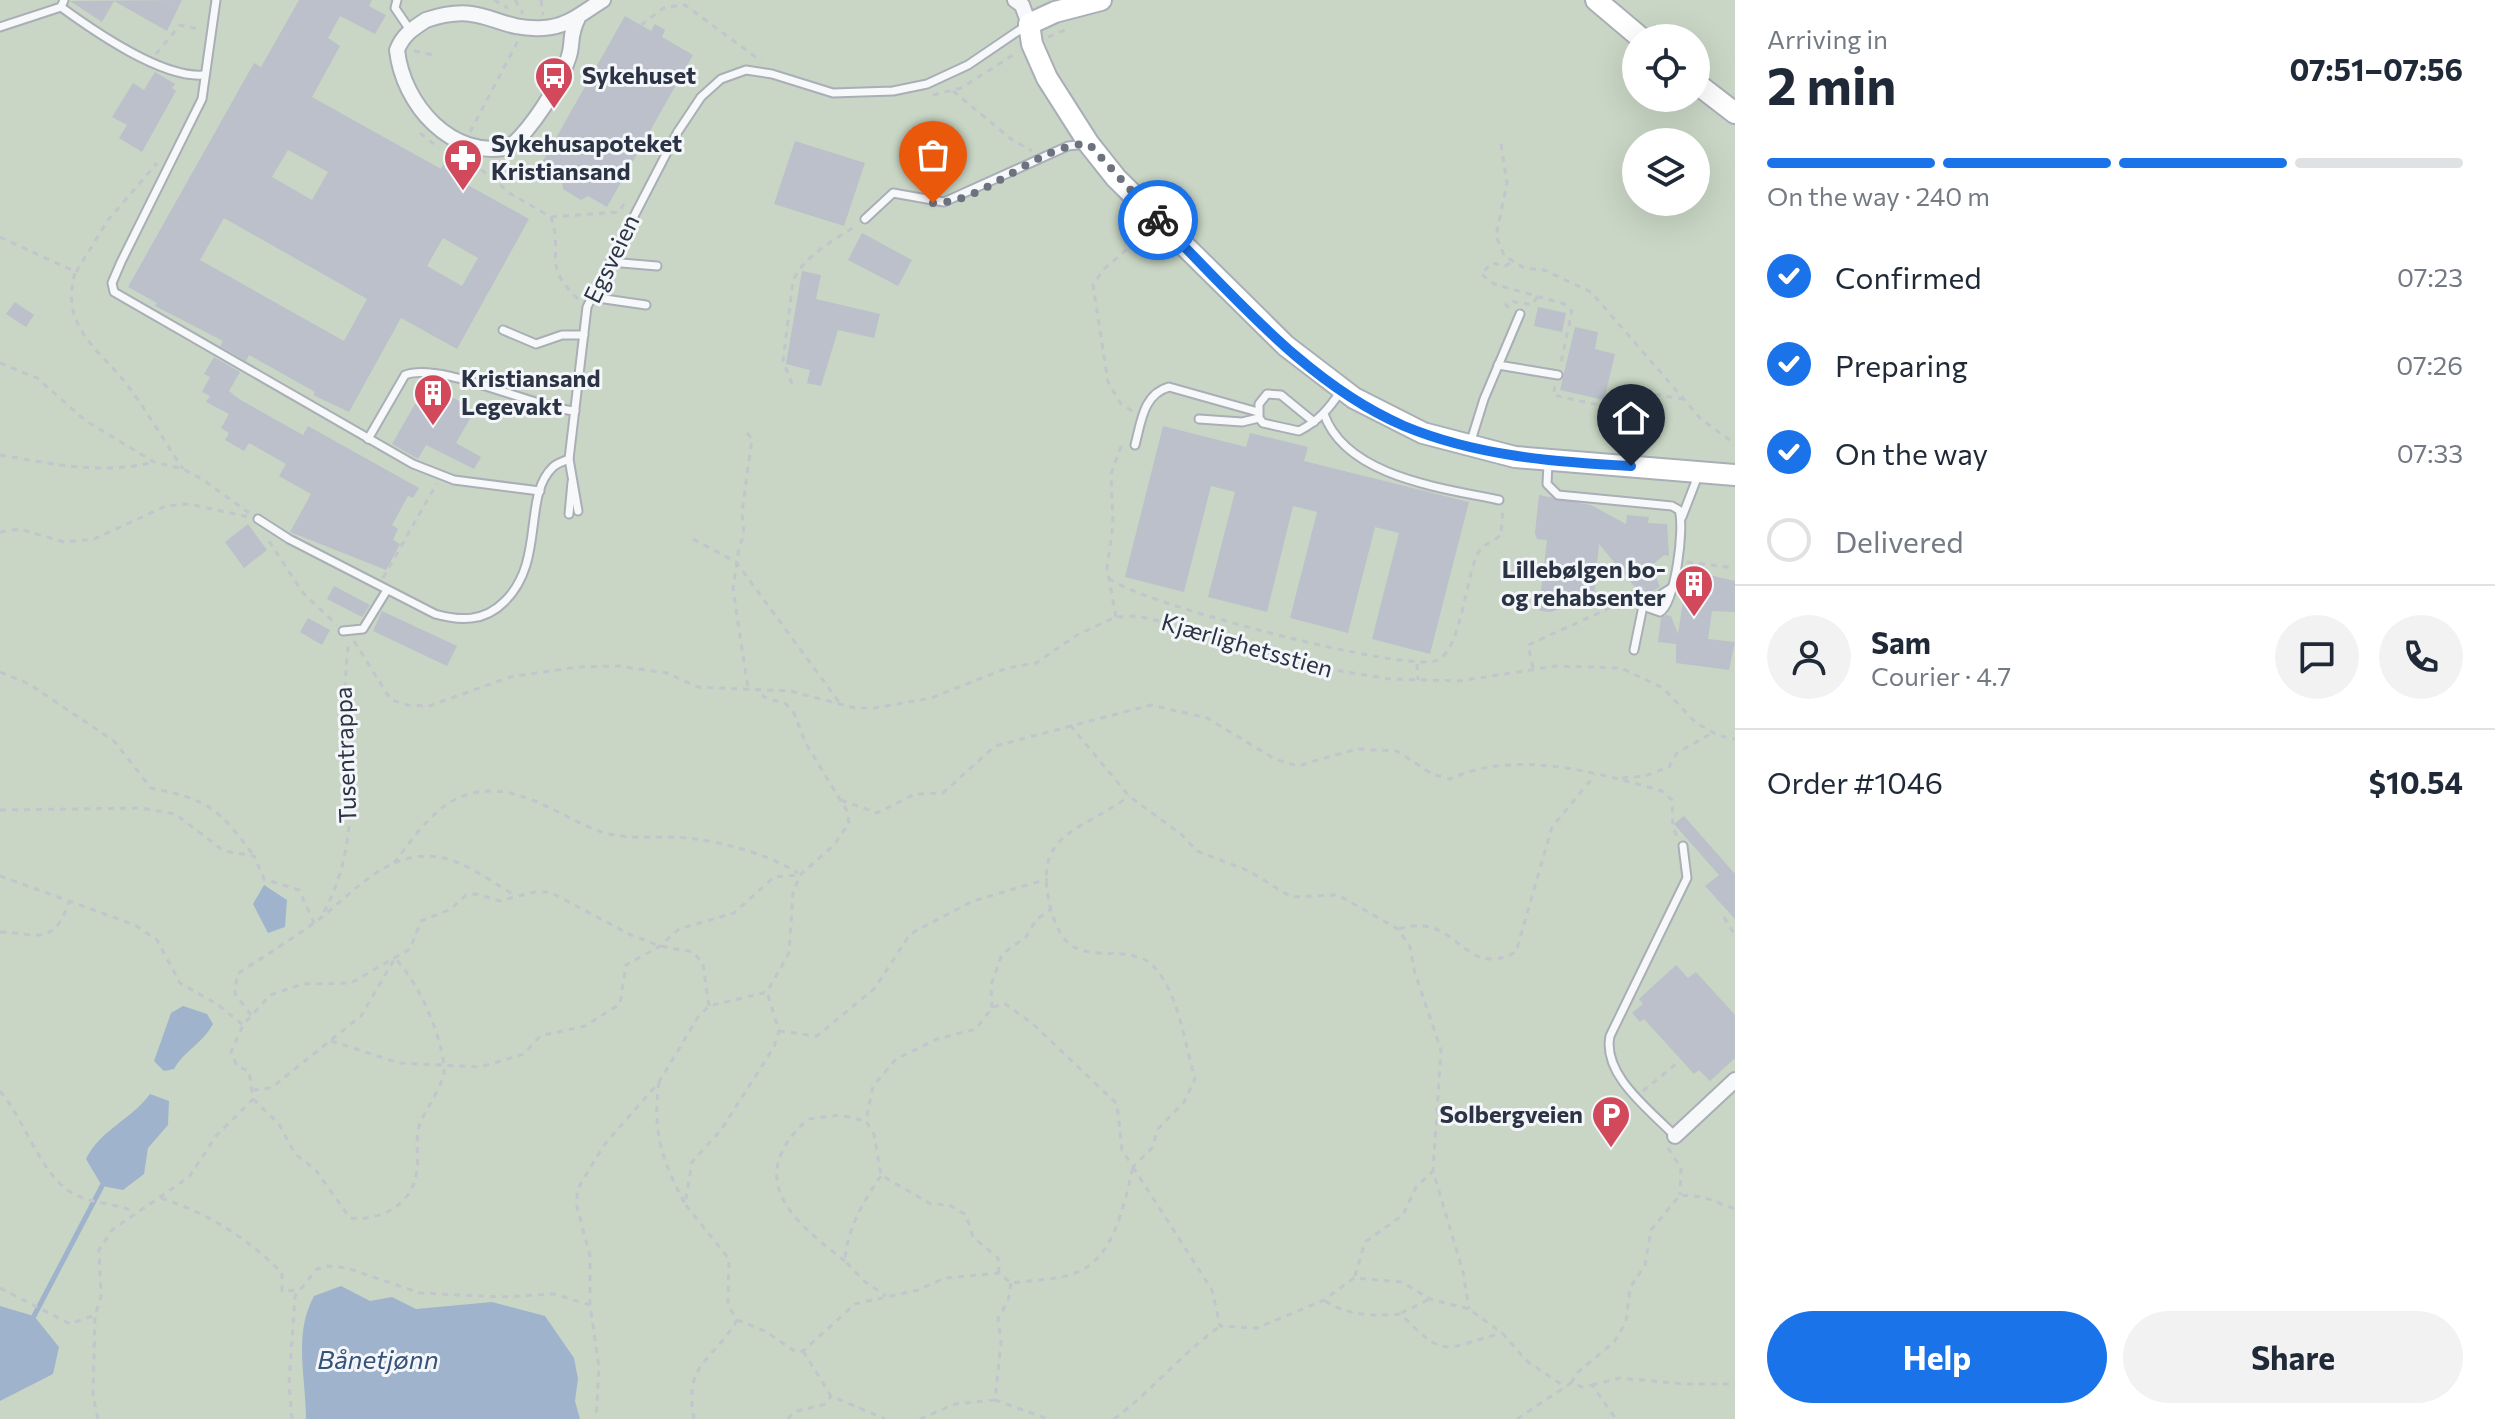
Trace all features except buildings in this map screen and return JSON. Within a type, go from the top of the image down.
[{"type":"street","points":[[578,18],[569,34],[569,57],[524,135],[510,147],[494,151],[462,150],[427,118],[399,67],[397,53],[410,30],[458,5],[476,7],[540,29],[578,18],[603,0]]},
{"type":"street","points":[[1015,0],[1022,5],[1038,61],[1089,144],[1134,197],[1286,346],[1341,390],[1403,425],[1470,447],[1548,462],[1735,475]]},
{"type":"street","name":"Egsveien","points":[[1029,24],[1055,12],[1101,0]]},
{"type":"street","points":[[1596,0],[1624,24]]},
{"type":"street","points":[[1710,94],[1735,113]]},
{"type":"street","points":[[1670,1140],[1735,1080]]},
{"type":"lane","points":[[216,0],[202,99],[121,262],[112,283],[114,292],[368,439],[440,476],[540,491]]},
{"type":"lane","points":[[397,0],[395,8],[410,30]]},
{"type":"lane","points":[[0,27],[63,3],[152,61],[183,73],[203,75]]},
{"type":"lane","name":"Egsveien","points":[[578,511],[569,459],[587,307],[677,133],[701,97],[721,79],[746,70],[833,93],[893,91],[927,84],[968,65],[1029,24]]},
{"type":"lane","points":[[865,219],[893,193],[944,202],[1068,146],[1089,144]]},
{"type":"lane","points":[[610,262],[657,266]]},
{"type":"lane","points":[[591,297],[646,305]]},
{"type":"lane","points":[[1470,447],[1498,365],[1520,314]]},
{"type":"lane","points":[[503,330],[536,344],[562,335],[584,335]]},
{"type":"lane","points":[[1498,365],[1558,375]]},
{"type":"lane","points":[[368,439],[405,375],[415,371],[453,377],[537,405],[575,411]]},
{"type":"lane","points":[[1135,445],[1143,414],[1156,394],[1173,387],[1258,415],[1293,432],[1324,414],[1341,390]]},
{"type":"lane","points":[[1258,415],[1262,398],[1276,393],[1314,422]]},
{"type":"lane","points":[[1324,414],[1339,438],[1385,472],[1499,500]]},
{"type":"lane","points":[[1199,419],[1242,422],[1258,415]]},
{"type":"lane","points":[[258,519],[435,614],[452,619],[473,618],[493,611],[511,595],[528,564],[540,491],[555,464],[569,459]]},
{"type":"lane","points":[[1548,462],[1547,484],[1558,495],[1672,506],[1679,510],[1682,518]]},
{"type":"lane","points":[[1643,606],[1660,612],[1668,607],[1682,518],[1700,471]]},
{"type":"lane","points":[[569,514],[573,480]]},
{"type":"lane","points":[[1634,650],[1643,606],[1673,587]]},
{"type":"lane","points":[[343,631],[363,629],[387,590]]},
{"type":"lane","points":[[1670,1140],[1616,1071],[1608,1049],[1617,1022],[1687,878],[1683,846]]},
{"type":"path","points":[[494,0],[526,22],[556,16]]},
{"type":"path","points":[[515,0],[526,22]]},
{"type":"path","points":[[541,0],[544,18]]},
{"type":"path","points":[[641,25],[665,7],[682,2],[696,9],[756,56],[764,73]]},
{"type":"path","points":[[451,167],[526,22]]},
{"type":"path","points":[[152,61],[180,25],[188,24],[209,33]]},
{"type":"path","points":[[926,96],[953,91],[1024,48]]},
{"type":"path","points":[[397,53],[425,51],[438,56]]},
{"type":"path","points":[[953,91],[1011,139],[1047,157]]},
{"type":"path","points":[[416,127],[437,147],[462,150],[511,194],[551,217],[619,212],[624,204]]},
{"type":"path","points":[[1501,144],[1507,183],[1496,236],[1499,247],[1511,262],[1559,276],[1591,292],[1712,430],[1735,444]]},
{"type":"path","points":[[171,164],[157,162],[108,220],[76,272],[71,303],[82,335],[129,388],[183,469]]},
{"type":"path","points":[[551,217],[556,272],[561,283],[587,307]]},
{"type":"path","points":[[792,384],[783,361],[797,269],[865,219]]},
{"type":"path","points":[[1135,222],[1133,244],[1104,269],[1093,285],[1108,382],[1121,404],[1143,414]]},
{"type":"path","points":[[0,237],[76,272]]},
{"type":"path","points":[[1511,262],[1505,266],[1492,263],[1481,274],[1494,284],[1564,304],[1572,311],[1553,395],[1630,412]]},
{"type":"path","points":[[0,363],[37,378],[86,421],[154,462],[183,469],[258,519],[303,593],[343,631]]},
{"type":"path","points":[[1631,466],[1630,412],[1638,397],[1645,394],[1683,399]]},
{"type":"path","points":[[1130,422],[1133,411]]},
{"type":"path","points":[[747,433],[752,439],[742,512],[744,534],[733,589],[748,688]]},
{"type":"path","points":[[1116,617],[1107,568],[1113,525],[1111,474],[1126,434]]},
{"type":"path","points":[[0,455],[89,469],[124,469],[154,462]]},
{"type":"path","points":[[378,586],[440,476]]},
{"type":"path","points":[[1109,578],[1141,597],[1365,655],[1417,662],[1438,660],[1453,644],[1479,550],[1501,535],[1504,516],[1499,500]]},
{"type":"path","points":[[0,532],[20,529],[64,542],[94,539],[166,506],[189,504],[258,519]]},
{"type":"path","points":[[693,539],[736,562],[839,702]]},
{"type":"path","points":[[1677,560],[1735,568]]},
{"type":"path","points":[[1625,568],[1653,598]]},
{"type":"path","points":[[1602,596],[1614,601],[1634,597]]},
{"type":"path","points":[[1634,597],[1643,606]]},
{"type":"path","points":[[1533,668],[1528,645],[1634,597]]},
{"type":"path","name":"Kjærlighetsstien","points":[[350,637],[362,650],[372,674],[391,700],[408,705],[429,706],[510,677],[577,667],[618,666],[667,673],[698,687],[790,691],[855,708],[875,708],[931,698],[1007,668],[1036,663],[1077,635],[1116,617],[1137,616],[1184,626],[1325,671],[1459,681],[1533,668],[1621,668],[1663,688],[1680,709],[1712,732],[1735,739]]},
{"type":"path","name":"Tusentrappa","points":[[322,916],[339,884],[351,822],[350,742],[344,674],[350,637]]},
{"type":"path","points":[[1417,662],[1418,680]]},
{"type":"path","points":[[0,672],[29,684],[114,741],[151,788],[193,796],[223,814],[254,856],[264,879],[299,890],[314,923]]},
{"type":"path","points":[[685,1204],[692,1162],[721,1130],[774,1047],[779,1031],[767,992],[789,953],[793,893],[800,875],[844,834],[849,823],[841,800],[805,742],[794,713],[786,704],[764,697],[756,689]]},
{"type":"path","points":[[841,800],[877,813],[915,794],[943,793],[995,746],[1151,705],[1207,718],[1275,759],[1297,766],[1357,749],[1397,751],[1432,774],[1450,779],[1475,768],[1510,765],[1582,769],[1662,791],[1672,800],[1673,828],[1683,846]]},
{"type":"path","points":[[1070,725],[1129,796],[1212,860],[1249,871],[1291,897],[1338,895],[1398,929],[1410,947],[1415,973],[1441,1050],[1433,1171],[1463,1272],[1469,1309]]},
{"type":"path","points":[[1619,779],[1645,776],[1669,767],[1677,753],[1712,732]]},
{"type":"path","points":[[1398,929],[1420,922],[1436,926],[1468,951],[1489,960],[1501,959],[1516,952],[1552,827],[1595,775]]},
{"type":"path","points":[[394,863],[443,806],[470,794],[496,792],[547,804],[599,831],[624,838],[688,838],[778,860],[800,875]]},
{"type":"path","points":[[659,1082],[654,1116],[667,1168],[685,1204],[729,1259],[728,1305],[737,1320],[765,1331],[796,1352],[803,1351],[855,1304],[918,1290],[945,1278],[999,1273],[1011,1283],[1078,1272],[1097,1260],[1125,1204],[1133,1167],[1152,1148],[1158,1129],[1184,1102],[1195,1079],[1168,986],[1155,967],[1135,954],[1080,950],[1062,938],[1051,909],[1048,855],[1062,835],[1098,819],[1129,796]]},
{"type":"path","points":[[0,810],[141,808],[175,814],[224,851],[254,856]]},
{"type":"path","points":[[251,1015],[235,994],[237,974],[314,923],[371,874],[394,863],[421,856],[443,857],[516,896]]},
{"type":"path","points":[[331,1041],[399,1063],[445,1068],[480,1067],[524,1054],[540,1036],[585,1026],[620,1004],[626,965],[660,946],[679,929],[734,913],[774,877],[800,875]]},
{"type":"path","points":[[0,876],[135,925],[157,940],[180,983],[217,1004],[243,1025]]},
{"type":"path","points":[[779,1031],[817,1036],[875,988],[910,934],[973,901],[1048,879]]},
{"type":"path","points":[[98,1419],[93,1396],[95,1315],[101,1297],[99,1250],[112,1230],[189,1177],[216,1136],[253,1099],[249,1071],[237,1066],[231,1052],[243,1025],[270,995],[303,984],[351,983],[410,949],[421,921],[451,909],[466,895],[476,894],[500,901],[550,892],[660,946],[693,952],[703,964],[709,1006]]},
{"type":"path","points":[[0,932],[31,937],[47,935],[62,923],[69,902]]},
{"type":"path","points":[[992,1008],[991,985],[1002,954],[1026,937],[1036,920],[1051,909]]},
{"type":"path","points":[[1724,917],[1735,935]]},
{"type":"path","points":[[254,1090],[271,1088],[361,1016],[395,958]]},
{"type":"path","points":[[253,1099],[279,1124],[295,1154],[315,1169],[350,1218],[369,1220],[394,1210],[411,1186],[417,1170],[415,1149],[420,1124],[445,1068],[437,1033],[414,982],[395,958]]},
{"type":"path","points":[[596,1419],[599,1367],[590,1305],[590,1256],[577,1207],[577,1190],[604,1145],[659,1082],[685,1035],[709,1006],[767,992]]},
{"type":"path","points":[[845,1261],[845,1245],[866,1198],[881,1175],[874,1135],[866,1121],[873,1086],[896,1059],[937,1039],[976,1029],[992,1008],[1004,1003],[1015,1009],[1062,1054],[1090,1075],[1117,1104],[1122,1150],[1212,1290],[1220,1326]]},
{"type":"path","points":[[1638,1096],[1677,1063]]},
{"type":"path","points":[[0,1091],[12,1105],[55,1178],[75,1195],[118,1204],[136,1213]]},
{"type":"path","points":[[866,1121],[840,1115],[808,1119],[777,1155],[776,1188],[808,1234],[886,1296]]},
{"type":"path","points":[[1517,1419],[1571,1383],[1578,1372],[1614,1342],[1626,1322],[1630,1288],[1645,1265],[1651,1230],[1680,1195],[1681,1168],[1670,1140]]},
{"type":"path","points":[[1114,1419],[1167,1374],[1190,1347],[1220,1326],[1257,1328],[1324,1300],[1354,1278],[1365,1242],[1403,1215],[1416,1187],[1433,1171]]},
{"type":"path","points":[[881,1175],[931,1204],[949,1205],[966,1215],[973,1237],[998,1258],[999,1273]]},
{"type":"path","points":[[1680,1195],[1703,1197],[1735,1209]]},
{"type":"path","points":[[161,1198],[202,1211],[225,1226],[260,1251],[282,1273],[282,1291],[299,1290]]},
{"type":"path","points":[[292,1419],[290,1328],[299,1290],[317,1269],[328,1266],[347,1268],[420,1293],[501,1297],[554,1294],[590,1305]]},
{"type":"path","points":[[1354,1278],[1402,1282],[1430,1299],[1469,1309],[1502,1333],[1528,1362],[1564,1386]]},
{"type":"path","points":[[995,1400],[1001,1343],[998,1319],[1008,1301],[1011,1283]]},
{"type":"path","points":[[0,1288],[70,1324],[95,1315]]},
{"type":"path","points":[[1324,1300],[1341,1311],[1401,1314],[1430,1299]]},
{"type":"path","points":[[1401,1314],[1427,1342],[1454,1349],[1502,1333]]},
{"type":"path","points":[[694,1419],[689,1393],[702,1361],[727,1338],[737,1320]]},
{"type":"path","points":[[803,1351],[831,1396],[885,1419]]},
{"type":"path","points":[[1571,1383],[1582,1387],[1620,1378],[1735,1384]]},
{"type":"path","points":[[1592,1385],[1616,1419]]},
{"type":"path","points":[[788,1419],[793,1412],[826,1404],[831,1396]]},
{"type":"path","points":[[920,1419],[955,1404],[995,1400],[1048,1419]]},
{"type":"green space","points":[[0,0],[1735,0],[1735,1419],[0,1419]]},
{"type":"water","points":[[264,885],[287,900],[285,927],[268,933],[253,904]]},
{"type":"water","points":[[183,1006],[207,1014],[213,1024],[174,1069],[164,1071],[154,1061],[171,1013]]},
{"type":"water","points":[[150,1094],[169,1101],[168,1125],[148,1148],[144,1174],[123,1190],[102,1186],[86,1159],[99,1140]]},
{"type":"water","name":"Bånetjønn","points":[[341,1286],[370,1301],[392,1297],[416,1309],[492,1302],[545,1316],[574,1358],[578,1379],[575,1401],[580,1419],[306,1419],[302,1356],[304,1326],[314,1296]]},
{"type":"water","points":[[0,1306],[34,1316],[59,1347],[53,1374],[0,1401]]},
{"type":"waterway","points":[[34,1316],[102,1186]]},
{"type":"way so far","points":[[933,203],[954,199],[981,188],[1068,146],[1089,144],[1116,178],[1158,220]]},
{"type":"place","name":"Sykehuset","points":[[554,110]]},
{"type":"place","name":"Sykehusapoteket Kristiansand","points":[[463,192]]},
{"type":"place","name":"Kristiansand Legevakt","points":[[433,427]]},
{"type":"place","name":"Lillebølgen bo- og rehabsenter","points":[[1694,618]]},
{"type":"place","name":"Solbergveien","points":[[1611,1149]]},
{"type":"route","points":[[1158,220],[1303,362],[1341,390],[1385,416],[1423,433],[1515,457],[1548,462],[1631,466]]}]
